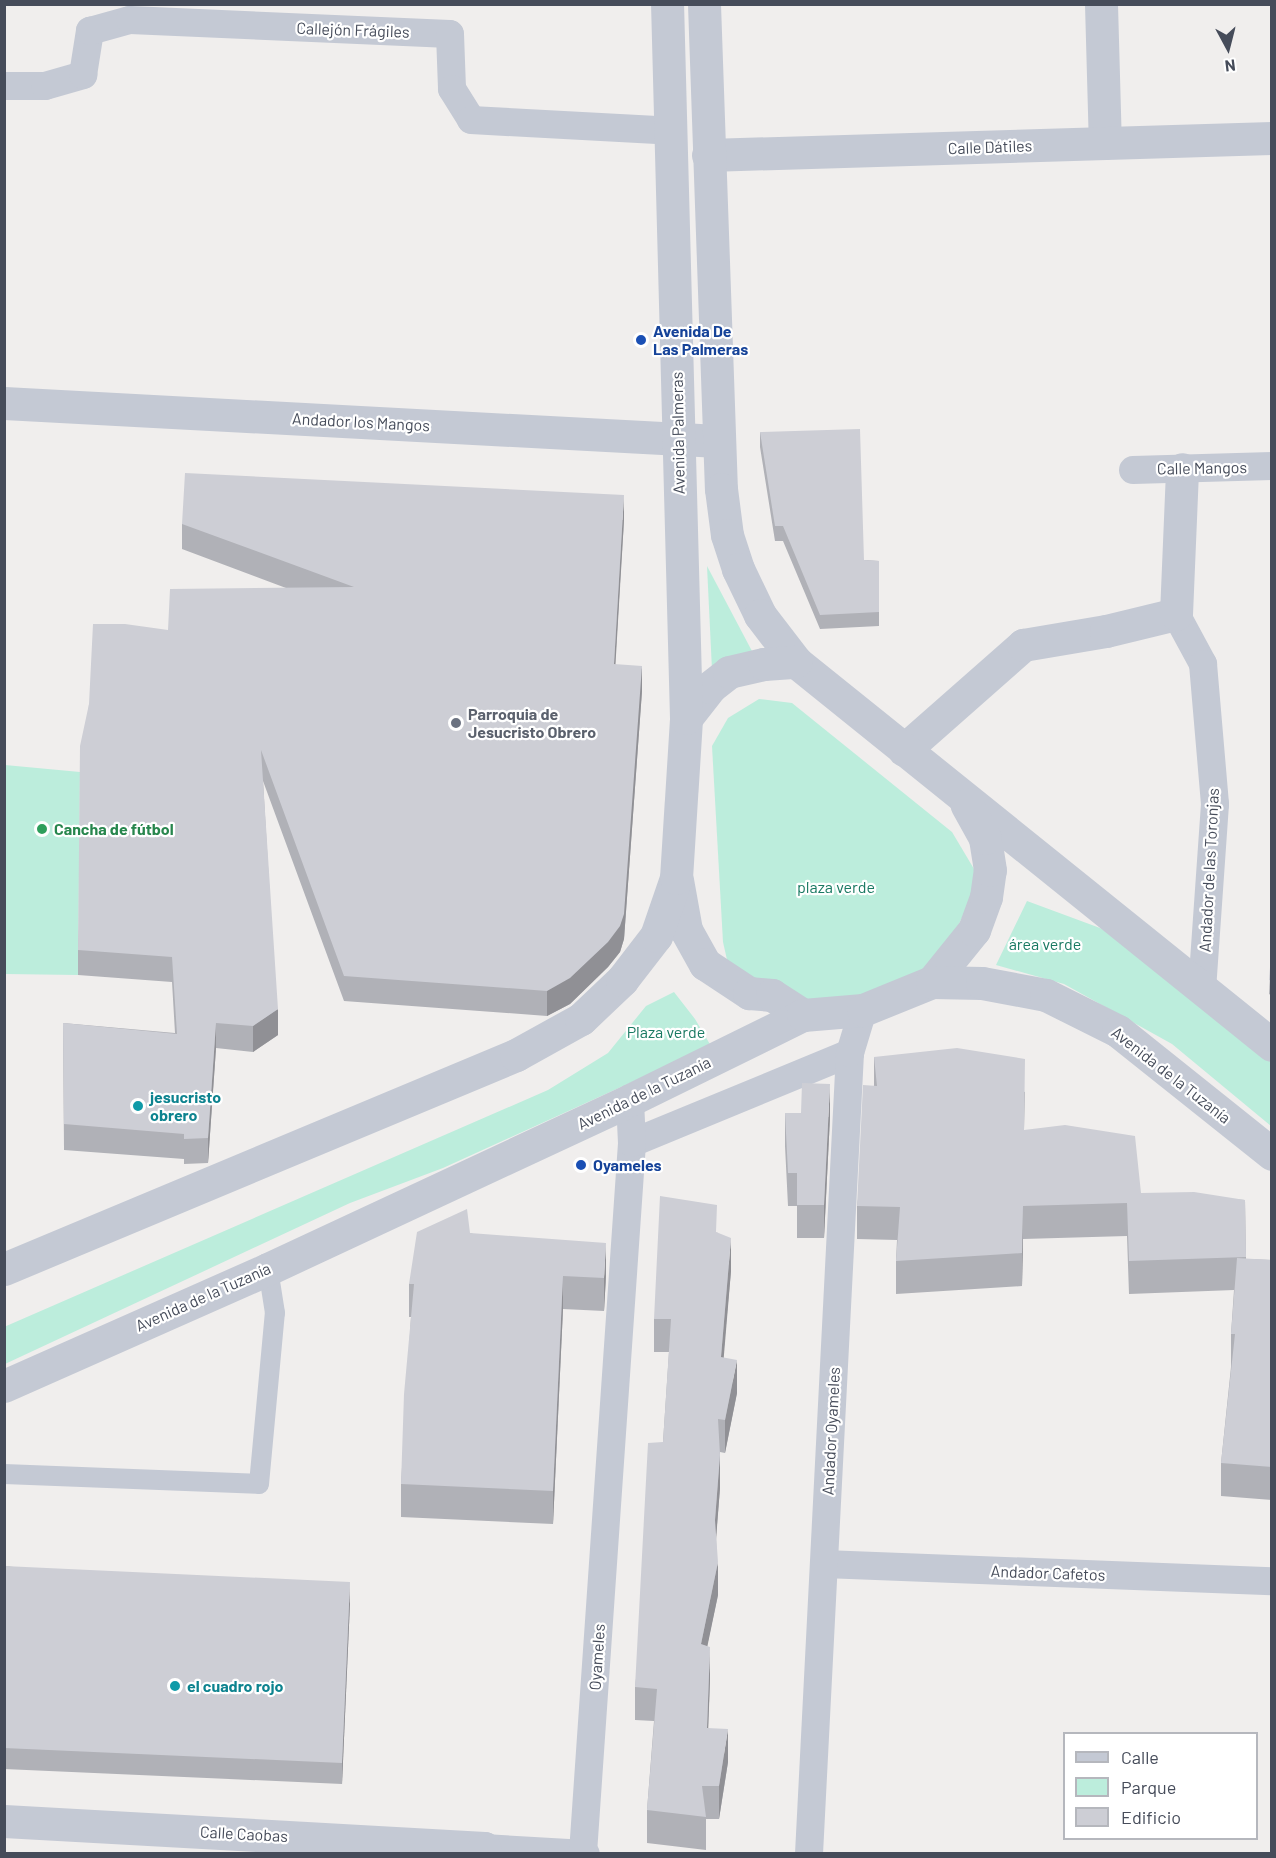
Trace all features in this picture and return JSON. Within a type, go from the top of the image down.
[{"type":"street","name":"Avenida Palmeras","points":[[667,4],[686,718]]},
{"type":"street","points":[[704,4],[718,441],[727,535],[738,569],[760,615],[796,662],[1272,1045]]},
{"type":"street","points":[[1101,4],[1105,144]]},
{"type":"street","name":"Callejón Frágiles","points":[[4,86],[45,86],[83,75],[90,31],[130,20],[450,34],[452,89],[471,120],[671,131]]},
{"type":"street","name":"Calle Dátiles","points":[[708,154],[1272,138]]},
{"type":"street","name":"Andador los Mangos","points":[[4,403],[718,441]]},
{"type":"street","name":"Calle Mangos","points":[[1133,470],[1272,466]]},
{"type":"street","points":[[904,750],[1023,645],[1106,631],[1176,614],[1182,469]]},
{"type":"street","name":"Andador de las Toronjas","points":[[1176,614],[1203,664],[1215,804],[1202,990]]},
{"type":"street","points":[[796,662],[764,664],[729,672],[710,687],[686,718],[676,878],[686,930],[705,964],[749,993],[772,995],[803,1015]]},
{"type":"street","points":[[932,982],[974,930],[986,897],[990,870],[985,838],[963,798]]},
{"type":"street","points":[[4,1269],[516,1055],[581,1019],[622,980],[656,936],[676,878]]},
{"type":"street","name":"Avenida de la Tuzanía","points":[[4,1386],[268,1269],[630,1101],[803,1015],[863,1010],[932,982],[982,983],[1046,995],[1118,1031],[1272,1154]]},
{"type":"street","name":"Andador Oyameles","points":[[809,1854],[850,1053],[863,1010]]},
{"type":"street","points":[[632,1143],[850,1053]]},
{"type":"street","name":"Oyameles","points":[[585,1853],[632,1143],[630,1101]]},
{"type":"street","name":"Andador Cafetos","points":[[824,1564],[1272,1581]]},
{"type":"street","name":"Calle Caobas","points":[[4,1821],[484,1851]]},
{"type":"street","points":[[484,1851],[585,1853]]},
{"type":"lane","points":[[4,1474],[259,1484],[275,1313],[268,1269]]},
{"type":"green space","points":[[707,566],[753,653],[712,670]]},
{"type":"green space","name":"plaza verde","points":[[759,699],[792,703],[952,832],[980,879],[932,982],[803,1015],[732,982],[723,942],[712,746],[728,718]]},
{"type":"green space","points":[[5,765],[80,772],[78,975],[5,974]]},
{"type":"green space","name":"área verde","points":[[1027,901],[1100,928],[1167,969],[1271,1052],[1271,1126],[1172,1044],[1064,984],[996,965]]},
{"type":"green space","name":"Plaza verde","points":[[674,992],[695,1019],[711,1046],[443,1168],[350,1203],[5,1364],[4,1327],[548,1090],[608,1053],[646,1006]]},
{"type":"building","points":[[860,429],[864,560],[879,561],[879,612],[820,615],[783,526],[775,526],[760,432]]},
{"type":"building","name":"Parroquia de Jesucristo Obrero","points":[[185,473],[624,495],[614,664],[642,666],[624,914],[620,926],[608,942],[570,978],[547,991],[344,976],[261,750],[278,1009],[253,1026],[216,1023],[208,1138],[184,1139],[184,1134],[64,1124],[63,1023],[177,1034],[172,957],[78,950],[80,746],[89,704],[93,624],[125,624],[168,630],[170,589],[354,587],[182,524]]},
{"type":"building","points":[[1272,942],[1272,981],[1269,980]]},
{"type":"building","points":[[957,1048],[1025,1059],[1024,1130],[1065,1125],[1135,1136],[1141,1193],[1194,1192],[1245,1200],[1246,1257],[1129,1261],[1127,1203],[1023,1206],[1022,1253],[896,1261],[900,1207],[857,1206],[863,1085],[877,1086],[874,1057]]},
{"type":"building","points":[[802,1083],[830,1084],[824,1205],[797,1205],[797,1173],[788,1173],[785,1113],[801,1113]]},
{"type":"building","points":[[660,1196],[717,1205],[716,1232],[731,1238],[721,1357],[737,1360],[725,1420],[718,1419],[720,1455],[715,1520],[718,1562],[701,1644],[710,1647],[707,1728],[728,1729],[719,1786],[702,1786],[706,1817],[647,1810],[657,1689],[635,1687],[648,1443],[663,1442],[671,1319],[654,1319]]},
{"type":"building","points":[[467,1209],[470,1233],[606,1243],[604,1278],[563,1276],[553,1491],[401,1484],[404,1394],[414,1284],[409,1284],[417,1232]]},
{"type":"building","points":[[1237,1258],[1272,1260],[1272,1467],[1221,1463],[1235,1334],[1231,1334]]},
{"type":"building","name":"el cuadro rojo","points":[[4,1566],[350,1582],[342,1763],[4,1748]]},
{"type":"place","name":"Avenida De Las Palmeras","points":[[641,340]]},
{"type":"place","name":"Parroquia de Jesucristo Obrero","points":[[456,723]]},
{"type":"place","name":"Cancha de fútbol","points":[[42,829]]},
{"type":"place","name":"jesucristo obrero","points":[[138,1106]]},
{"type":"place","name":"Oyameles","points":[[581,1165]]},
{"type":"place","name":"el cuadro rojo","points":[[175,1686]]}]
